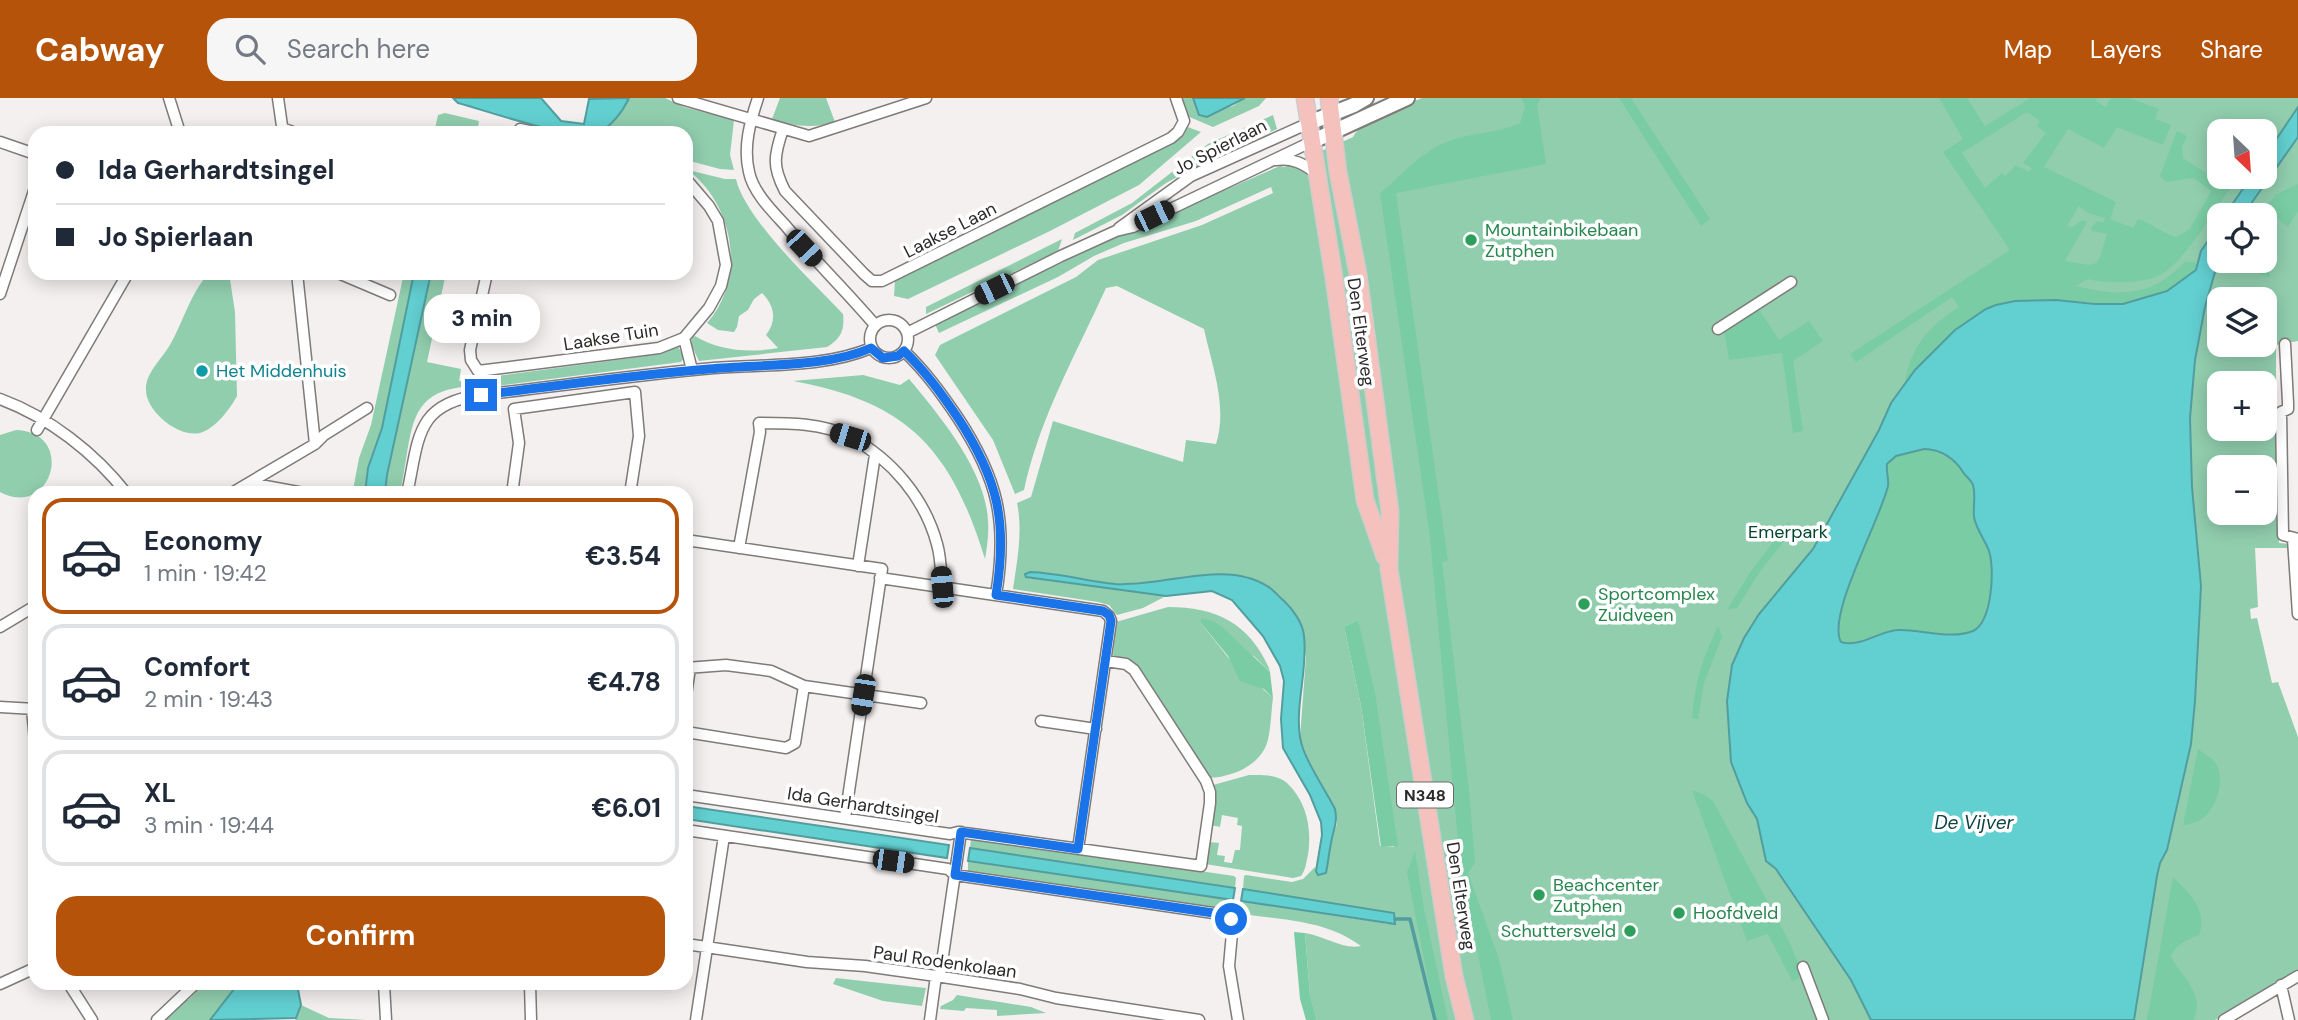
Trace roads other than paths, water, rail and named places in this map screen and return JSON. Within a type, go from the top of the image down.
[{"type":"main road","name":"Den Elterweg","points":[[1305,98],[1334,278],[1365,500],[1389,569],[1452,962],[1465,1020]]},
{"type":"main road","name":"Den Elterweg","points":[[1331,106],[1338,172],[1358,274],[1390,512],[1389,569]]},
{"type":"street","points":[[169,98],[178,126]]},
{"type":"street","points":[[278,98],[282,126]]},
{"type":"street","points":[[678,98],[810,136],[926,98]]},
{"type":"street","points":[[758,98],[747,141],[752,181],[768,206],[875,325]]},
{"type":"street","name":"Laakse Laan","points":[[783,130],[775,160],[776,174],[785,191],[864,274],[872,281],[883,281],[1171,138],[1184,121],[1176,98]]},
{"type":"street","points":[[1309,123],[1331,106],[1366,98]]},
{"type":"street","points":[[1311,142],[1406,98]]},
{"type":"street","name":"Jo Spierlaan","points":[[1116,231],[1191,176],[1309,123]]},
{"type":"street","points":[[0,142],[28,151]]},
{"type":"street","name":"Jo Spierlaan","points":[[907,333],[1116,231],[1133,226],[1311,142]]},
{"type":"street","name":"Jo Spierlaan","points":[[1269,160],[1287,159],[1301,162],[1316,173]]},
{"type":"street","name":"Laakse Tuin","points":[[485,280],[470,350],[471,360],[478,372],[659,348],[684,338],[709,308],[721,286],[726,265],[718,221],[693,187]]},
{"type":"street","points":[[0,293],[28,209]]},
{"type":"street","points":[[40,425],[124,280]]},
{"type":"street","points":[[298,280],[315,444]]},
{"type":"street","points":[[355,280],[390,295]]},
{"type":"street","points":[[1718,328],[1791,282]]},
{"type":"street","points":[[882,321],[897,322],[907,333],[908,340],[904,351],[898,356],[883,358],[871,348],[869,336],[875,325],[882,321]]},
{"type":"street","name":"Laakse Tuin","points":[[684,338],[692,370]]},
{"type":"street","points":[[2285,344],[2293,409],[2281,412],[2283,535],[2295,539],[2298,614]]},
{"type":"street","points":[[409,486],[421,429],[436,410],[451,400],[692,370],[829,361],[854,356],[871,348]]},
{"type":"street","points":[[904,351],[931,378],[971,437],[986,466],[998,510],[1002,544],[996,595]]},
{"type":"street","points":[[513,486],[519,443],[514,409],[635,393],[639,436],[631,486]]},
{"type":"street","points":[[0,399],[92,456],[120,486]]},
{"type":"street","points":[[244,486],[315,444],[324,435],[367,408]]},
{"type":"street","points":[[739,548],[760,432],[759,423],[792,423],[818,427],[850,437],[894,469],[912,490],[938,546],[942,587]]},
{"type":"street","points":[[858,566],[875,455]]},
{"type":"street","points":[[249,483],[265,486]]},
{"type":"street","points":[[693,541],[882,569],[845,818]]},
{"type":"street","points":[[880,578],[1103,611],[1109,615],[1111,621],[1106,661],[1078,849]]},
{"type":"street","points":[[0,627],[28,610]]},
{"type":"street","name":"Ida Gerhardtsingel","points":[[693,796],[950,834],[961,832],[1201,866],[1210,803],[1206,781],[1134,670],[1126,664],[1106,661]]},
{"type":"street","points":[[693,668],[726,665],[771,671],[804,686],[921,703]]},
{"type":"street","points":[[693,733],[786,748],[791,746],[795,743],[804,686]]},
{"type":"street","points":[[0,707],[28,709]]},
{"type":"street","points":[[1041,721],[1096,729]]},
{"type":"street","points":[[693,831],[948,869],[955,875],[1227,915],[1231,919],[1229,966],[1238,1020]]},
{"type":"street","points":[[930,1020],[961,832]]},
{"type":"street","points":[[696,1020],[724,836]]},
{"type":"street","name":"Paul Rodenkolaan","points":[[693,945],[807,962],[865,966],[938,976],[1199,1020]]},
{"type":"street","points":[[1803,967],[1823,1020]]},
{"type":"street","points":[[0,984],[28,971]]},
{"type":"street","points":[[2224,1020],[2298,976]]},
{"type":"street","points":[[2281,985],[2289,1020]]},
{"type":"street","points":[[73,990],[92,1020]]},
{"type":"street","points":[[157,1020],[189,990]]},
{"type":"street","points":[[385,990],[388,1019]]},
{"type":"street","points":[[530,990],[531,1020]]},
{"type":"water","points":[[453,98],[541,98],[561,121],[584,124],[589,99],[629,98],[620,114],[608,126],[538,126],[458,103]]},
{"type":"water","points":[[1193,98],[1245,98],[1207,117],[1199,115]]},
{"type":"water","points":[[2298,107],[2298,137],[2277,167],[2277,138]]},
{"type":"water","points":[[2243,189],[2261,189],[2251,203],[2233,203]]},
{"type":"water","name":"De Vijver","points":[[2207,242],[2207,273],[2215,273],[2211,287],[2207,287],[2207,300],[2195,360],[2190,418],[2192,487],[2201,586],[2195,701],[2191,744],[2167,850],[2157,876],[2134,1020],[1871,1020],[1851,980],[1776,869],[1766,861],[1757,819],[1747,803],[1731,762],[1727,701],[1732,665],[1759,614],[1813,549],[1879,430],[1891,403],[1915,370],[1955,330],[1986,309],[2015,301],[2056,300],[2123,304],[2167,291],[2196,270],[2201,251]],"holes":[[[1924,449],[1942,453],[1960,467],[1973,485],[1975,521],[1987,547],[1992,570],[1984,617],[1979,626],[1964,634],[1898,630],[1855,643],[1841,642],[1838,629],[1841,611],[1888,486],[1887,464],[1896,456]]]},
{"type":"water","points":[[413,280],[429,280],[386,486],[366,486],[368,468],[382,428]]},
{"type":"water","points":[[1030,572],[1115,584],[1213,574],[1232,575],[1250,578],[1267,586],[1286,603],[1299,621],[1304,636],[1300,737],[1305,754],[1336,814],[1326,873],[1318,875],[1316,871],[1322,835],[1321,822],[1310,795],[1283,748],[1281,719],[1284,681],[1280,666],[1263,636],[1232,600],[1212,591],[1166,596],[1026,577],[1025,574]]},
{"type":"water","points":[[693,807],[949,845],[947,858],[693,820]]},
{"type":"water","points":[[970,848],[1235,888],[1233,900],[968,861]]},
{"type":"water","points":[[1243,889],[1394,913],[1395,924],[1241,901]]},
{"type":"water","points":[[233,990],[298,990],[301,1005],[296,1018],[210,1020]]},
{"type":"waterway","points":[[1395,919],[1410,919],[1435,1020]]},
{"type":"place","name":"Mountainbikebaan Zutphen","points":[[1471,240]]},
{"type":"place","name":"Het Middenhuis","points":[[202,371]]},
{"type":"place","name":"Sportcomplex Zuidveen","points":[[1584,604]]},
{"type":"place","name":"Beachcenter Zutphen","points":[[1539,895]]},
{"type":"place","name":"Hoofdveld","points":[[1679,913]]},
{"type":"place","name":"Schuttersveld","points":[[1630,931]]},
{"type":"park label","name":"Emerpark","points":[[1788,532]]}]
